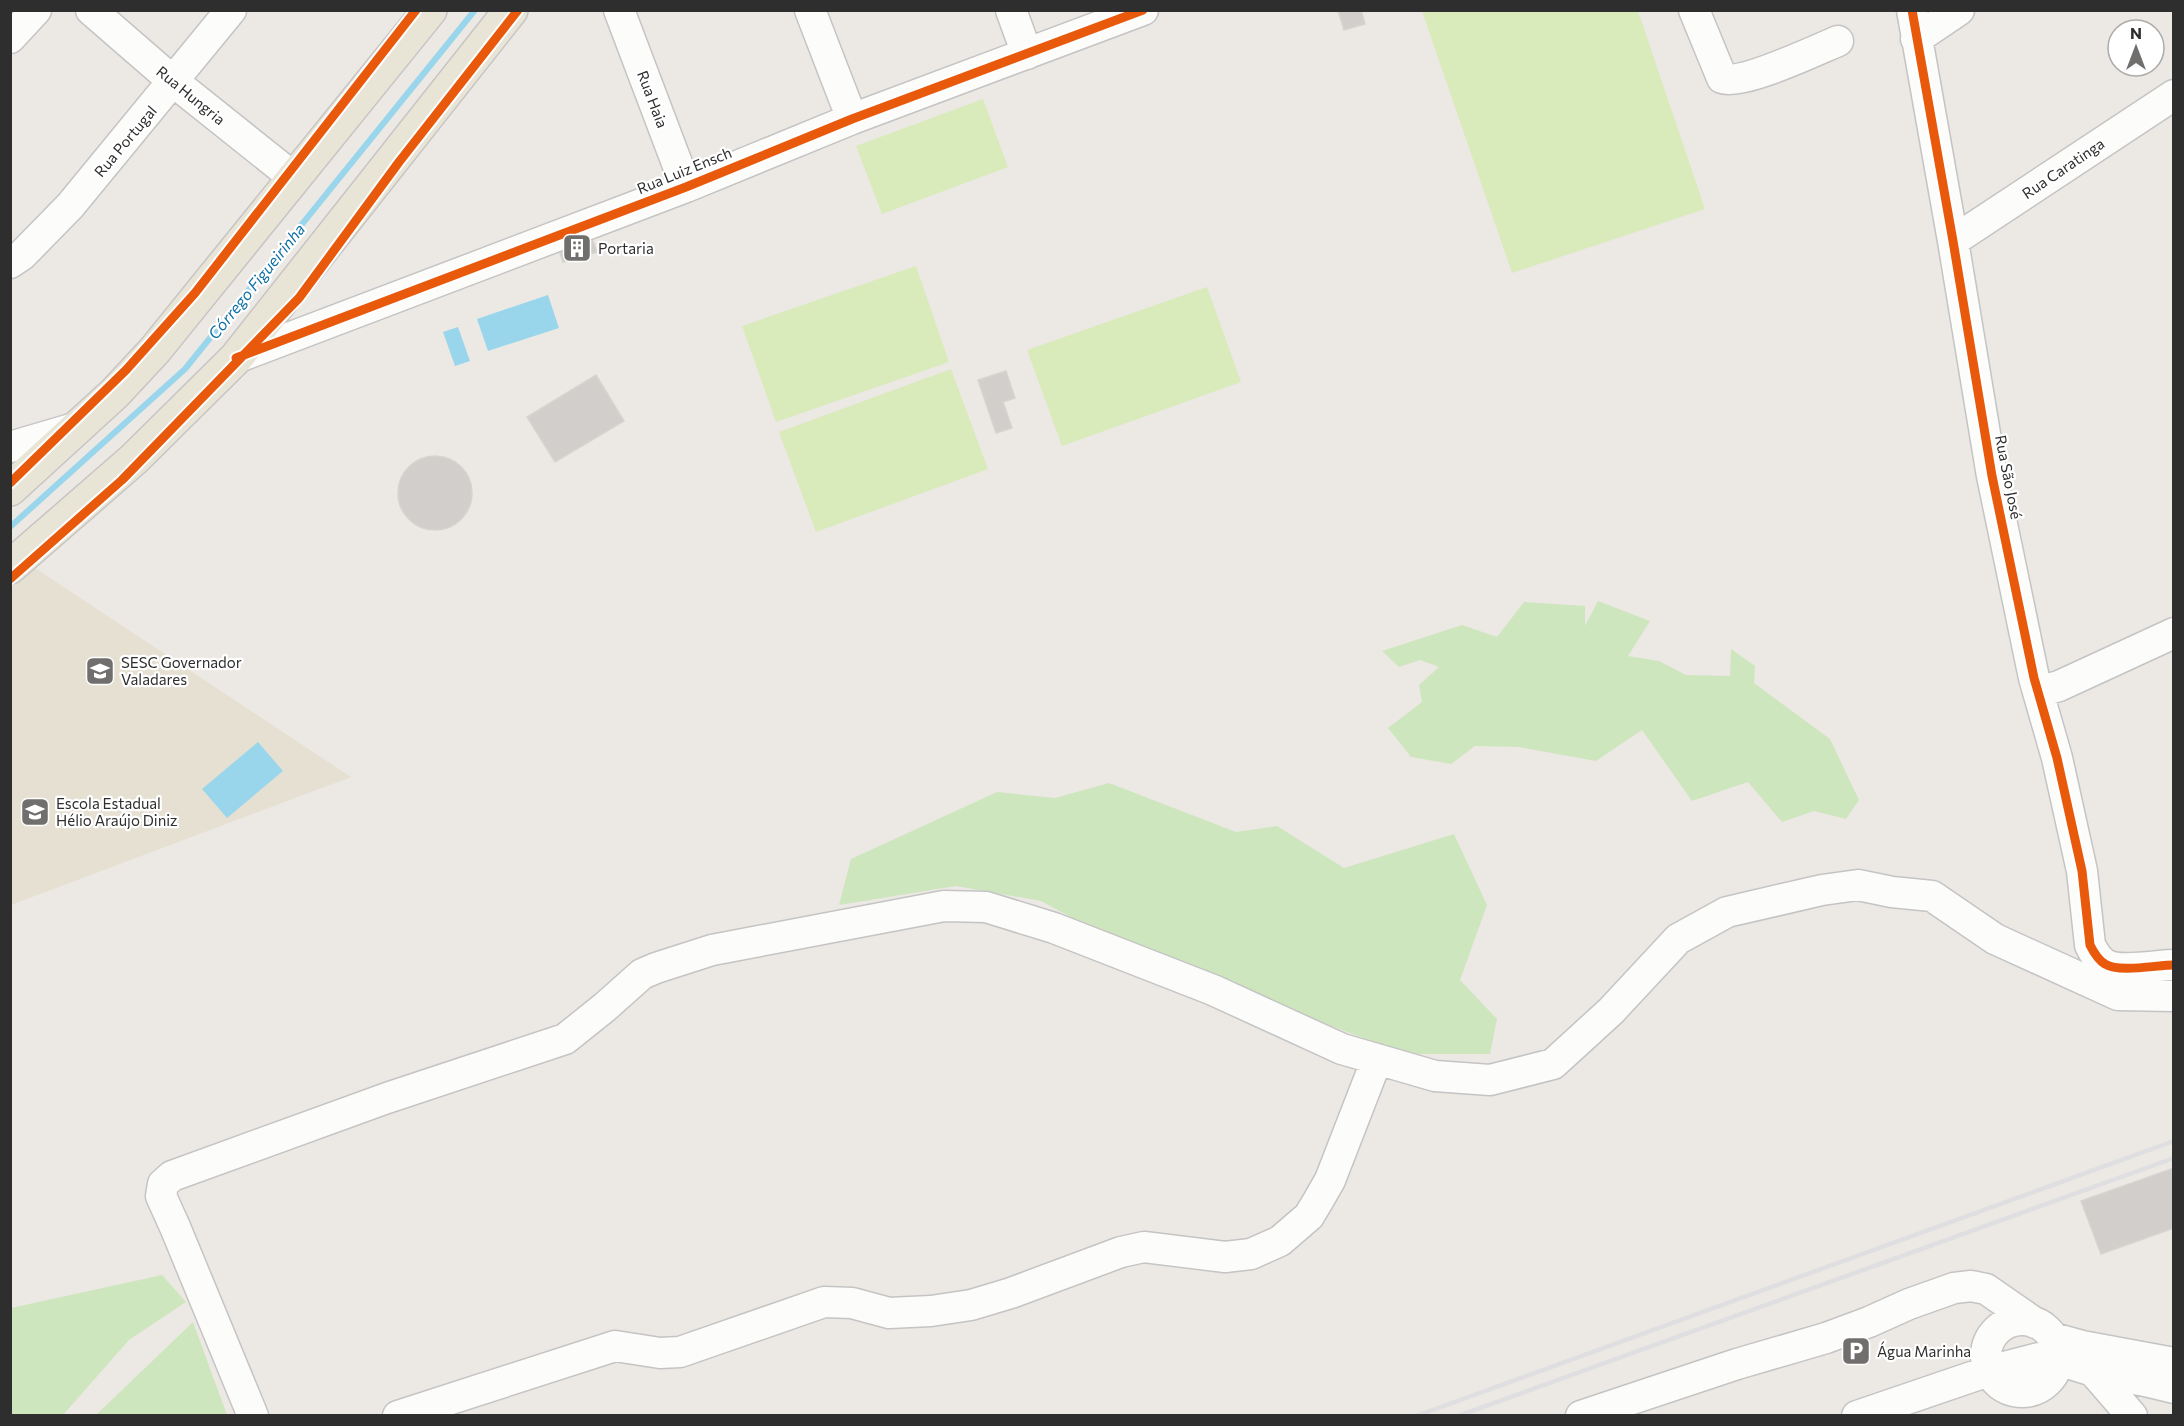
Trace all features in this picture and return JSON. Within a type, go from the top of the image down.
[{"type":"main road","points":[[10,489],[115,393],[155,350],[193,306],[293,177],[382,72],[430,10]]},
{"type":"main road","points":[[10,567],[134,459],[236,358],[511,10]]},
{"type":"street","points":[[10,38],[36,10]]},
{"type":"street","name":"Rua Hungria","points":[[91,10],[174,82],[293,177]]},
{"type":"street","name":"Rua Portugal","points":[[10,263],[22,255],[70,206],[231,10]]},
{"type":"street","name":"Rua Haia","points":[[619,10],[686,187]]},
{"type":"street","points":[[810,10],[852,119]]},
{"type":"street","points":[[1011,10],[1027,54]]},
{"type":"street","name":"Rua Luiz Ensch","points":[[236,358],[686,187],[852,119],[1143,10]]},
{"type":"street","points":[[1694,10],[1722,78],[1728,81],[1757,73],[1838,41]]},
{"type":"street","points":[[1914,25],[1959,10]]},
{"type":"street","name":"Rua São José","points":[[1914,25],[1992,476],[2038,692],[2057,758],[2082,871],[2090,945],[2095,955],[2108,966],[2123,968],[2174,965]]},
{"type":"street","name":"Rua Caratinga","points":[[1953,241],[2174,94]]},
{"type":"street","points":[[10,447],[78,427]]},
{"type":"street","points":[[2038,692],[2060,686],[2174,633]]},
{"type":"street","points":[[253,1416],[163,1202],[161,1196],[163,1184],[172,1176],[214,1160],[387,1098],[565,1039],[606,1007],[642,974],[712,950],[944,906],[986,907],[1054,928],[1213,990],[1342,1049],[1435,1076],[1490,1080],[1554,1064],[1611,1011],[1678,939],[1726,912],[1822,890],[1858,885],[1892,892],[1932,896],[1995,939],[2118,995],[2174,996]]},
{"type":"street","points":[[398,1416],[615,1346],[660,1353],[680,1352],[824,1302],[852,1303],[889,1313],[931,1311],[970,1305],[1011,1293],[1121,1252],[1144,1247],[1225,1257],[1251,1254],[1280,1241],[1309,1216],[1330,1180],[1377,1059]]},
{"type":"street","points":[[1581,1416],[1737,1364],[1826,1338],[1954,1288],[1971,1286],[1986,1289],[2048,1340],[2174,1364]]},
{"type":"street","points":[[2048,1340],[2055,1370],[2050,1378],[2033,1390],[2022,1392],[2003,1386],[1989,1371],[1986,1359],[1987,1347],[1992,1336],[2000,1327],[2023,1320],[2093,1371],[2132,1416]]},
{"type":"street","points":[[1857,1416],[1989,1371]]},
{"type":"street","points":[[2093,1371],[2174,1388]]},
{"type":"shaded area","name":"SESC Governador Valadares","points":[[32,566],[351,777],[11,905],[11,587]]},
{"type":"green space","points":[[1422,11],[1638,11],[1705,209],[1512,273]]},
{"type":"green space","points":[[983,99],[1008,167],[882,214],[856,146]]},
{"type":"green space","points":[[916,266],[949,362],[776,422],[742,326]]},
{"type":"green space","points":[[1207,287],[1241,382],[1062,446],[1027,350]]},
{"type":"green space","points":[[951,369],[988,469],[816,532],[779,432]]},
{"type":"green space","points":[[1598,601],[1650,621],[1628,656],[1659,661],[1686,675],[1730,676],[1731,649],[1755,666],[1754,683],[1830,739],[1859,800],[1846,819],[1814,811],[1782,822],[1748,782],[1692,801],[1642,730],[1596,761],[1519,747],[1475,746],[1451,764],[1411,757],[1388,728],[1422,702],[1419,685],[1439,667],[1420,660],[1399,667],[1382,651],[1462,625],[1497,637],[1524,602],[1585,606],[1585,626]]},
{"type":"green space","points":[[1109,783],[1236,832],[1277,826],[1344,868],[1454,834],[1487,905],[1460,980],[1497,1019],[1490,1054],[1406,1054],[1137,953],[1041,901],[956,886],[839,905],[851,859],[997,792],[1055,798]]},
{"type":"green space","points":[[162,1275],[186,1302],[129,1340],[63,1415],[11,1415],[11,1308]]},
{"type":"green space","points":[[193,1322],[227,1415],[96,1415]]},
{"type":"water","points":[[548,295],[559,328],[488,351],[477,319]]},
{"type":"water","points":[[458,327],[470,361],[455,366],[443,332]]},
{"type":"water","points":[[258,742],[283,771],[227,818],[202,789]]},
{"type":"building","points":[[1338,10],[1361,10],[1365,24],[1344,30]]},
{"type":"building","points":[[593,241],[597,252],[563,262],[560,253]]},
{"type":"building","points":[[1006,371],[1015,398],[1003,402],[1012,428],[996,433],[978,380]]},
{"type":"building","points":[[596,375],[624,421],[555,462],[527,417]]},
{"type":"building","points":[[435,456],[456,462],[466,472],[472,493],[466,514],[456,524],[435,530],[414,524],[404,514],[398,493],[404,472],[414,462]]},
{"type":"building","points":[[2174,1168],[2174,1228],[2101,1254],[2081,1201]]},
{"type":"waterway","name":"Córrego Figueirinha","points":[[10,527],[185,369],[475,10]]},
{"type":"railway","points":[[1416,1416],[2174,1141]]},
{"type":"railway","points":[[1458,1416],[2174,1158]]},
{"type":"cycle path","points":[[10,483],[126,370],[195,293],[416,10]]},
{"type":"cycle path","points":[[10,579],[122,480],[299,298],[399,162],[518,10]]},
{"type":"cycle path","points":[[236,358],[686,187],[852,119],[1143,10]]},
{"type":"cycle path","points":[[1912,10],[1992,476],[2034,678],[2057,758],[2082,871],[2090,945],[2100,960],[2111,967],[2174,965]]},
{"type":"place","name":"Portaria","points":[[577,248]]},
{"type":"place","name":"SESC Governador Valadares","points":[[100,671]]},
{"type":"place","name":"Escola Estadual Hélio Araújo Diniz","points":[[35,812]]},
{"type":"place","name":"Água Marinha","points":[[1856,1351]]}]
